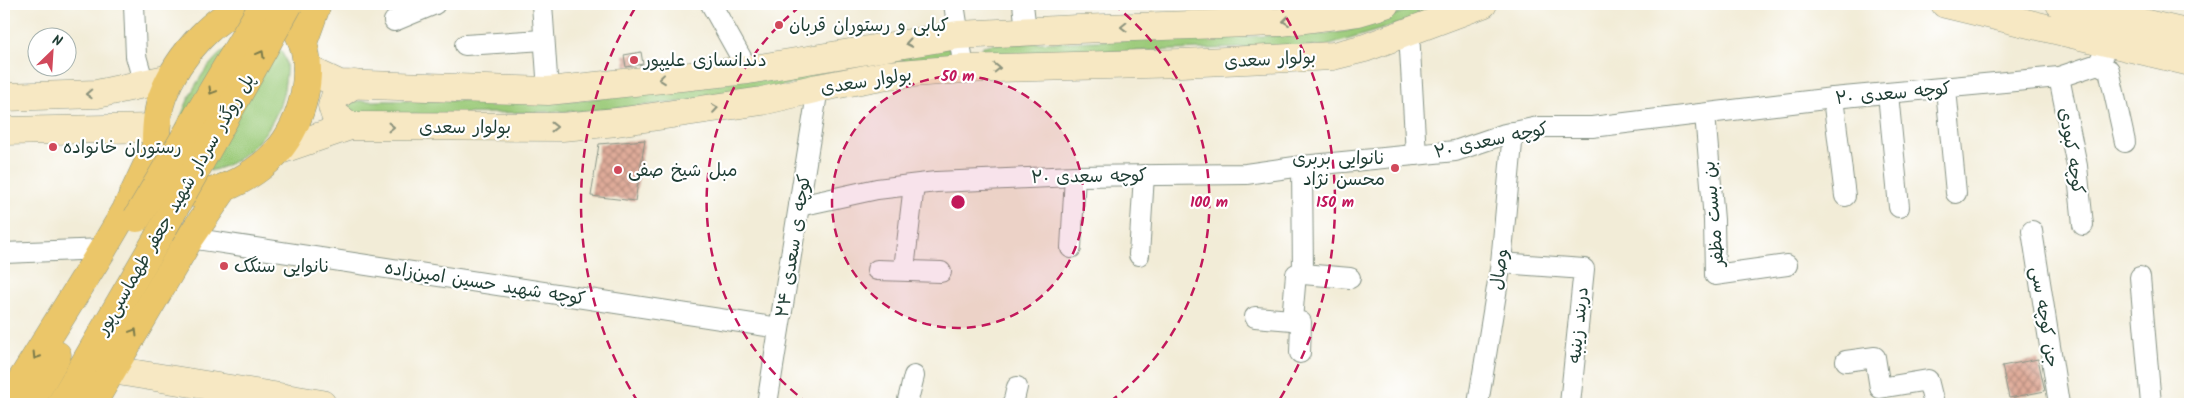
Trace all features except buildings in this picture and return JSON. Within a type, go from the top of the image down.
[{"type":"main road","points":[[132,214],[156,137],[163,96],[171,78],[194,46],[235,8],[261,4],[272,6],[290,18],[303,42],[307,69],[305,90],[291,130],[277,151],[259,168],[236,183],[212,192],[190,194],[170,184],[159,173],[156,137]]},
{"type":"main road","name":"پل روگذر سردار شهید جعفر طهماسبی‌پور","points":[[15,394],[132,214],[261,4]]},
{"type":"main road","name":"پل روگذر سردار شهید جعفر طهماسبی‌پور","points":[[61,404],[160,234],[288,4]]},
{"type":"main road","points":[[303,42],[317,4]]},
{"type":"main road","name":"بولوار سعدی","points":[[307,69],[339,84],[548,91],[748,70],[958,35],[1280,22],[1358,12],[1385,4]]},
{"type":"main road","name":"بولوار سعدی","points":[[277,151],[350,126],[562,127],[617,122],[762,101],[886,75],[964,69],[1333,56],[1364,48],[1483,4]]},
{"type":"main road","points":[[1945,4],[2104,53],[2190,62]]},
{"type":"main road","points":[[2000,4],[2190,49]]},
{"type":"main road","points":[[2060,4],[2190,34]]},
{"type":"main road","points":[[2119,4],[2190,22]]},
{"type":"main road","points":[[4,97],[97,94],[171,78]]},
{"type":"main road","points":[[350,126],[335,115],[332,106],[335,97],[354,84]]},
{"type":"main road","points":[[118,128],[139,120],[143,111],[137,85]]},
{"type":"main road","points":[[4,131],[118,128],[156,137]]},
{"type":"main road","points":[[92,404],[190,238],[225,187]]},
{"type":"main road","points":[[15,394],[103,249],[132,214],[145,205],[165,209],[181,221],[190,238]]},
{"type":"main road","points":[[112,370],[322,404]]},
{"type":"street","points":[[134,4],[137,85]]},
{"type":"street","points":[[394,21],[435,4]]},
{"type":"street","points":[[542,4],[548,91]]},
{"type":"street","points":[[711,4],[748,70]]},
{"type":"street","points":[[954,4],[964,69]]},
{"type":"street","points":[[1023,4],[1026,31]]},
{"type":"street","points":[[1409,32],[1416,155]]},
{"type":"street","points":[[465,45],[543,40]]},
{"type":"street","points":[[2104,53],[2125,142]]},
{"type":"street","name":"کوچه سعدی ۲۰","points":[[799,206],[877,189],[914,185],[1075,176],[1246,174],[1302,166],[1455,151],[1513,132],[1538,127],[1592,127],[1833,98],[2059,77],[2104,53]]},
{"type":"street","name":"کوچه کبودی","points":[[2059,77],[2077,166],[2083,225]]},
{"type":"street","name":"کوچه ی سعدی ۲۴","points":[[767,404],[818,88]]},
{"type":"street","points":[[1946,89],[1956,193]]},
{"type":"street","points":[[1888,94],[1899,207]]},
{"type":"street","points":[[1833,98],[1845,196]]},
{"type":"street","name":"بن بست مظفر","points":[[1705,114],[1714,220],[1715,275],[1787,265]]},
{"type":"street","name":"وصال","points":[[1478,404],[1501,263],[1513,132]]},
{"type":"street","points":[[1302,166],[1302,274]]},
{"type":"street","points":[[1139,255],[1144,175]]},
{"type":"street","points":[[1070,248],[1075,176]]},
{"type":"street","points":[[904,269],[914,185]]},
{"type":"street","name":"جن کوچه سی","points":[[2032,230],[2059,404]]},
{"type":"street","name":"کوچه شهید حسین امین‌زاده","points":[[190,238],[780,328]]},
{"type":"street","points":[[4,253],[103,249]]},
{"type":"street","name":"دربند زینبه","points":[[1501,263],[1584,269],[1570,404]]},
{"type":"street","points":[[877,270],[904,269],[941,272]]},
{"type":"street","points":[[1292,320],[1296,274],[1350,278]]},
{"type":"street","points":[[2140,277],[2151,404]]},
{"type":"street","points":[[1255,317],[1301,322],[1300,353]]},
{"type":"street","points":[[1846,361],[1875,357],[1880,388],[1928,380],[1934,404]]},
{"type":"street","points":[[907,404],[914,376]]},
{"type":"green space","points":[[1427,4],[1454,4],[1402,23],[1327,46],[981,55],[980,51],[983,46],[993,44],[1327,34],[1347,31]]},
{"type":"green space","points":[[277,46],[285,59],[286,71],[282,97],[277,112],[261,138],[250,149],[238,159],[210,171],[177,129],[195,87],[207,68],[223,51]]},
{"type":"green space","points":[[949,47],[955,56],[702,100],[586,111],[359,116],[348,112],[347,105],[354,101],[583,100]]},
{"type":"place","name":"کبابی و رستوران قربان","points":[[779,25]]},
{"type":"place","name":"دندانسازی علیپور","points":[[634,60]]},
{"type":"place","name":"رستوران خانواده","points":[[53,147]]},
{"type":"place","name":"نانوایی بربری محسن نژاد","points":[[1395,168]]},
{"type":"place","name":"مبل شیخ صفی","points":[[618,170]]},
{"type":"place","name":"نانوایی سنگک","points":[[224,266]]}]
